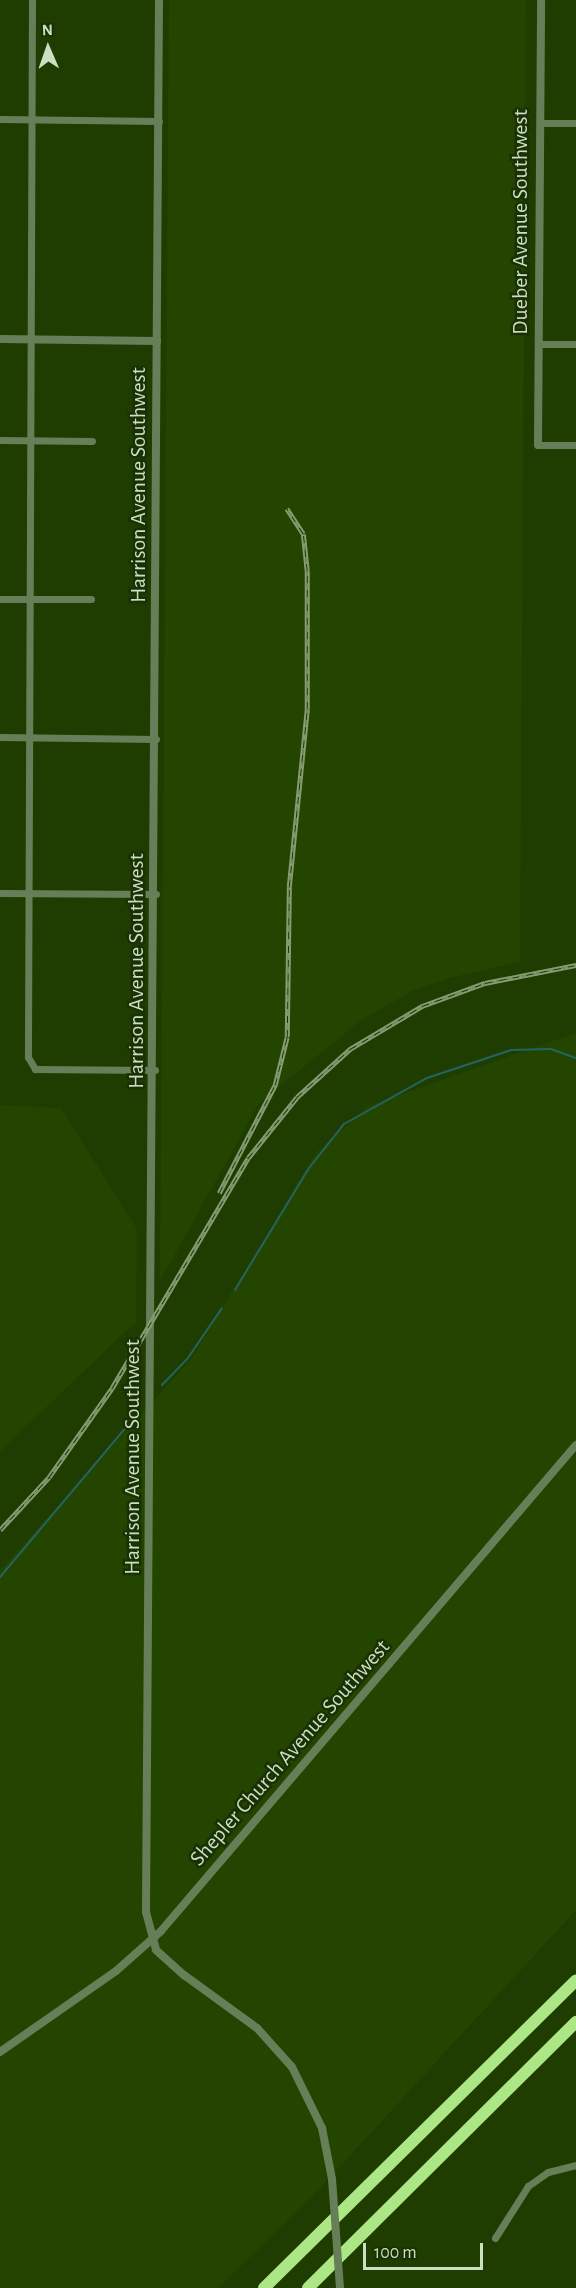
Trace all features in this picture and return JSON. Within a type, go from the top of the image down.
[{"type":"highway","points":[[264,2288],[576,1980]]},
{"type":"highway","points":[[308,2288],[576,2022]]},
{"type":"street","points":[[32,0],[29,599],[31,1067],[155,1070]]},
{"type":"street","name":"Harrison Avenue Southwest","points":[[151,1941],[147,1881],[155,1070],[159,0]]},
{"type":"street","name":"Dueber Avenue Southwest","points":[[538,445],[541,0]]},
{"type":"street","points":[[0,119],[159,121]]},
{"type":"street","points":[[540,123],[576,123]]},
{"type":"street","points":[[0,339],[157,342]]},
{"type":"street","points":[[539,344],[576,344]]},
{"type":"street","points":[[0,440],[92,441]]},
{"type":"street","points":[[538,445],[576,445]]},
{"type":"street","points":[[0,598],[91,599]]},
{"type":"street","points":[[0,737],[156,739]]},
{"type":"street","points":[[0,893],[156,894]]},
{"type":"street","name":"Shepler Church Avenue Southwest","points":[[0,2052],[151,1941],[576,1446]]},
{"type":"street","points":[[151,1941],[184,1975],[257,2028],[292,2067],[318,2116],[332,2179],[340,2288]]},
{"type":"street","points":[[495,2238],[528,2186],[548,2172],[576,2165]]},
{"type":"shaded area","points":[[169,0],[526,0],[520,962],[453,977],[414,990],[363,1019],[259,1103],[160,1281]]},
{"type":"shaded area","points":[[576,1033],[576,1910],[310,2199],[218,2288],[0,2288],[0,1570],[192,1358],[316,1153],[368,1106]]},
{"type":"shaded area","points":[[0,1105],[61,1108],[137,1229],[136,1322],[0,1451]]},
{"type":"waterway","points":[[235,1290],[309,1168],[344,1124],[427,1078],[511,1050],[551,1049],[576,1058]]},
{"type":"waterway","points":[[162,1385],[188,1358],[222,1308]]},
{"type":"waterway","points":[[0,1577],[140,1411]]},
{"type":"railway","points":[[219,1193],[275,1085],[287,1037],[289,887],[307,709],[307,571],[303,534],[287,509]]},
{"type":"railway","points":[[0,1530],[49,1477],[112,1388],[248,1158],[297,1097],[350,1049],[422,1006],[485,983],[576,965]]}]
